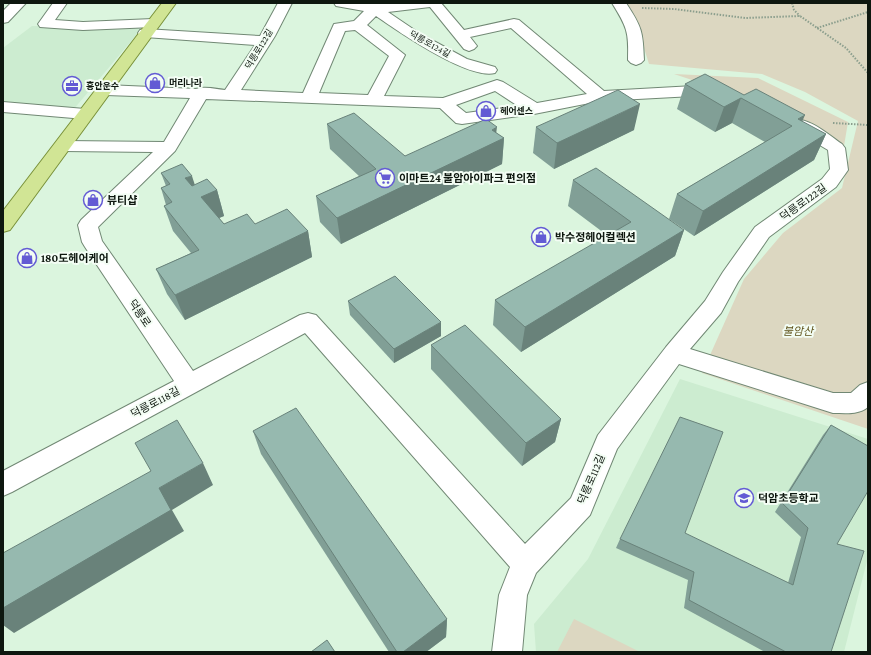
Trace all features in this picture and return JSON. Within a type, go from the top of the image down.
[{"type":"main road","points":[[3,225],[64,146],[85,114],[106,90],[149,28],[169,3]]},
{"type":"street","points":[[3,19],[20,3]]},
{"type":"street","points":[[60,3],[45,24],[149,28],[264,41]]},
{"type":"street","name":"덕릉로122길","points":[[230,95],[264,41],[285,3]]},
{"type":"street","name":"덕릉로124길","points":[[341,3],[373,6],[433,3],[489,70],[497,85]]},
{"type":"street","points":[[620,5],[630,20],[636,36],[636,60]]},
{"type":"street","points":[[358,25],[373,6]]},
{"type":"street","name":"덕릉로124길","points":[[373,6],[414,36],[462,62],[489,70]]},
{"type":"street","points":[[460,35],[514,23],[600,96]]},
{"type":"street","points":[[309,98],[339,27],[358,25],[397,55],[374,100]]},
{"type":"street","points":[[106,90],[202,92],[230,95],[444,103],[497,85],[534,109]]},
{"type":"street","points":[[444,103],[462,119],[534,109],[600,96],[676,91],[720,90],[727,92]]},
{"type":"street","points":[[64,146],[169,146],[202,92]]},
{"type":"street","points":[[3,107],[85,114]]},
{"type":"street","name":"덕릉로122길","points":[[674,353],[713,307],[730,277],[762,232],[829,183],[839,170],[836,158],[836,148],[812,132],[784,118]]},
{"type":"street","name":"덕릉로","points":[[169,146],[117,199],[88,225],[92,242],[188,384]]},
{"type":"street","name":"덕릉로118길","points":[[3,484],[308,321],[525,564]]},
{"type":"street","points":[[674,353],[833,403],[856,403],[868,392]]},
{"type":"street","name":"덕릉로112길","points":[[507,652],[513,595],[525,564],[582,506],[607,443],[674,353]]},
{"type":"path","points":[[792,3],[794,10],[800,16],[846,48],[868,73]]},
{"type":"path","points":[[620,5],[745,18],[800,16]]},
{"type":"path","points":[[817,28],[868,12]]},
{"type":"path","points":[[812,132],[828,122],[868,125]]},
{"type":"shaded area","name":"흥안운수","points":[[32,26],[143,27],[73,110],[3,105],[3,48]]},
{"type":"shaded area","name":"덕암초등학교","points":[[680,379],[868,439],[868,557],[844,652],[536,652],[534,624],[588,559]]},
{"type":"green space","name":"불암산","points":[[626,3],[868,3],[868,429],[702,373],[744,279],[783,233],[842,188],[858,121],[805,92],[762,74],[649,64],[635,19]]},
{"type":"green space","points":[[674,74],[758,78],[848,122],[843,152],[731,93]]},
{"type":"green space","points":[[574,619],[640,652],[557,652]]},
{"type":"building","points":[[705,74],[744,95],[756,89],[805,115],[798,119],[826,134],[703,211],[677,194],[792,126],[741,98],[724,107],[685,84]]},
{"type":"building","points":[[618,90],[640,104],[557,143],[536,127]]},
{"type":"building","points":[[354,113],[405,156],[486,119],[497,127],[492,130],[504,138],[337,218],[316,196],[376,169],[327,124]]},
{"type":"building","points":[[182,164],[192,176],[185,178],[192,186],[207,179],[217,190],[201,197],[224,224],[247,214],[255,224],[287,209],[308,231],[175,295],[156,269],[199,250],[164,206],[172,202],[161,188],[170,184],[161,173]]},
{"type":"building","points":[[596,168],[684,230],[525,327],[495,300],[631,222],[573,180]]},
{"type":"building","points":[[395,276],[441,322],[394,349],[348,301]]},
{"type":"building","points":[[465,325],[561,419],[526,443],[431,345]]},
{"type":"building","points":[[296,408],[447,619],[403,652],[397,652],[253,431]]},
{"type":"building","points":[[680,417],[723,432],[685,533],[793,585],[808,528],[782,503],[831,425],[868,446],[868,491],[837,544],[864,551],[831,652],[786,652],[689,600],[694,572],[620,539]]},
{"type":"building","points":[[177,420],[203,463],[159,488],[171,510],[3,608],[3,553],[151,471],[135,443]]},
{"type":"building","points":[[327,640],[335,652],[311,652]]},
{"type":"place","name":"머리나라","points":[[155,83]]},
{"type":"place","name":"흥안운수","points":[[72,86]]},
{"type":"place","name":"헤어센스","points":[[486,111]]},
{"type":"place","name":"이마트24 불암아이파크 편의점","points":[[385,178]]},
{"type":"place","name":"뷰티샵","points":[[93,200]]},
{"type":"place","name":"박수정헤어컬렉션","points":[[541,237]]},
{"type":"place","name":"180도헤어케어","points":[[27,258]]},
{"type":"place","name":"덕암초등학교","points":[[744,498]]}]
